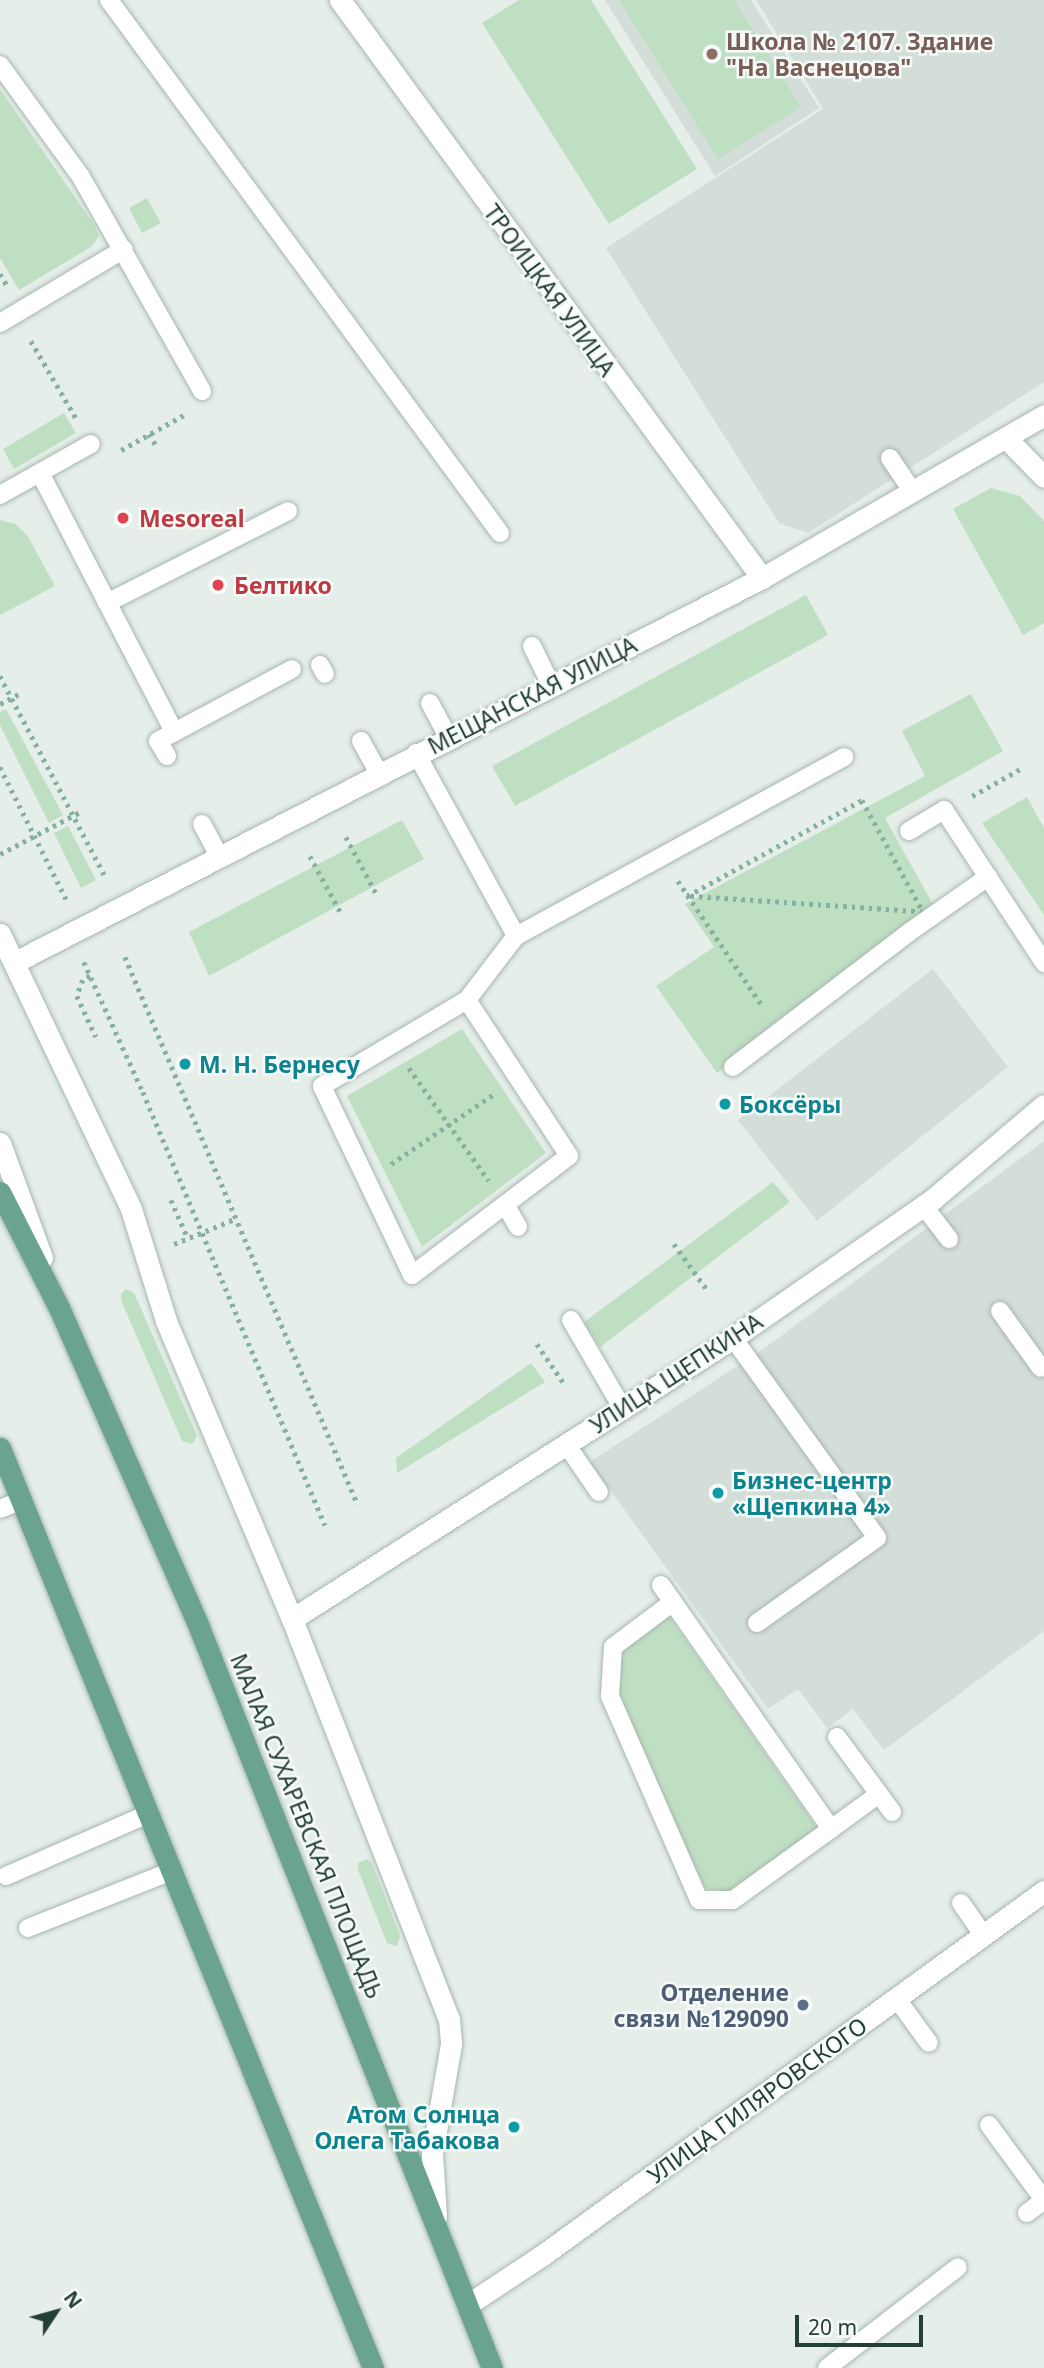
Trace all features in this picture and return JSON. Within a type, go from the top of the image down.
[{"type":"main road","name":"МАЛАЯ СУХАРЕВСКАЯ ПЛОЩАДЬ","points":[[0,1192],[60,1310],[204,1640],[492,2368]]},
{"type":"main road","points":[[0,1448],[373,2368]]},
{"type":"street","name":"ТРОИЦКАЯ УЛИЦА","points":[[340,0],[762,578]]},
{"type":"street","name":"МЕЩАНСКАЯ УЛИЦА","points":[[15,962],[220,858],[448,737],[762,578],[1044,415]]},
{"type":"street","points":[[1006,438],[1044,477]]},
{"type":"street","points":[[0,934],[131,1209],[166,1321],[292,1619],[449,2019],[451,2043],[432,2154],[432,2190],[437,2225]]},
{"type":"street","name":"УЛИЦА ЩЕПКИНА","points":[[292,1619],[733,1338],[923,1205],[1044,1105]]},
{"type":"street","points":[[0,1143],[60,1310]]},
{"type":"street","points":[[0,1457],[22,1500]]},
{"type":"street","name":"УЛИЦА ГИЛЯРОВСКОГО","points":[[467,2305],[544,2254],[1044,1891]]},
{"type":"lane","points":[[109,0],[500,533]]},
{"type":"lane","points":[[0,65],[81,177],[202,391]]},
{"type":"lane","points":[[7,319],[124,249]]},
{"type":"lane","points":[[0,495],[91,444]]},
{"type":"lane","points":[[890,458],[912,491]]},
{"type":"lane","points":[[40,473],[174,732]]},
{"type":"lane","points":[[107,603],[288,511]]},
{"type":"lane","points":[[532,646],[551,685]]},
{"type":"lane","points":[[167,756],[158,741],[292,669]]},
{"type":"lane","points":[[430,703],[448,737]]},
{"type":"lane","points":[[361,741],[379,773]]},
{"type":"lane","points":[[416,754],[516,936]]},
{"type":"lane","points":[[467,1000],[569,1156],[412,1275],[322,1086],[467,1000],[516,936],[844,757]]},
{"type":"lane","points":[[909,831],[944,810],[1044,963]]},
{"type":"lane","points":[[202,824],[220,858]]},
{"type":"lane","points":[[733,1067],[921,917],[988,877]]},
{"type":"lane","points":[[923,1205],[948,1239]]},
{"type":"lane","points":[[506,1206],[518,1227]]},
{"type":"lane","points":[[1000,1311],[1041,1368]]},
{"type":"lane","points":[[571,1320],[623,1409]]},
{"type":"lane","points":[[733,1338],[877,1538],[757,1623]]},
{"type":"lane","points":[[566,1444],[599,1492]]},
{"type":"lane","points":[[0,1509],[22,1500]]},
{"type":"lane","points":[[661,1584],[831,1829]]},
{"type":"lane","points":[[673,1602],[613,1647],[611,1696],[699,1900],[733,1900],[878,1794]]},
{"type":"lane","points":[[837,1737],[892,1812]]},
{"type":"lane","points":[[6,1876],[149,1813]]},
{"type":"lane","points":[[28,1928],[172,1871]]},
{"type":"lane","points":[[961,1903],[983,1936]]},
{"type":"lane","points":[[897,1999],[929,2043]]},
{"type":"lane","points":[[989,2124],[1044,2200],[1027,2213]]},
{"type":"lane","points":[[827,2368],[958,2267]]},
{"type":"path","points":[[7,319],[101,461],[196,409],[202,391]]},
{"type":"path","points":[[149,434],[156,446]]},
{"type":"path","points":[[0,676],[110,885]]},
{"type":"path","points":[[0,704],[21,693]]},
{"type":"path","points":[[0,767],[69,906]]},
{"type":"path","points":[[687,896],[862,800],[921,917]]},
{"type":"path","points":[[0,854],[82,811]]},
{"type":"path","points":[[346,837],[377,895]]},
{"type":"path","points":[[310,856],[342,915]]},
{"type":"path","points":[[675,876],[765,1009]]},
{"type":"path","points":[[687,896],[921,917]]},
{"type":"path","points":[[79,952],[202,1233],[325,1525]]},
{"type":"path","points":[[125,957],[358,1506]]},
{"type":"path","points":[[90,976],[83,980],[77,996],[96,1037]]},
{"type":"path","points":[[393,1044],[506,1206]]},
{"type":"path","points":[[367,1180],[518,1078]]},
{"type":"path","points":[[171,1200],[188,1238]]},
{"type":"path","points":[[164,1247],[237,1218]]},
{"type":"path","points":[[674,1244],[708,1291]]},
{"type":"path","points":[[537,1344],[564,1382]]},
{"type":"shaded area","name":"Школа № 2107. Здание \"На Васнецова\"","points":[[605,0],[751,0],[819,108],[715,176]]},
{"type":"shaded area","points":[[756,0],[1044,0],[1044,382],[808,533],[779,523],[606,248],[823,109]]},
{"type":"shaded area","points":[[933,969],[1008,1067],[817,1221],[738,1120]]},
{"type":"shaded area","points":[[1044,1141],[1044,1631],[884,1750],[853,1709],[827,1728],[798,1689],[768,1709],[590,1462],[762,1350]]},
{"type":"green space","points":[[519,0],[591,0],[697,169],[609,224],[482,23]]},
{"type":"green space","name":"Школа № 2107. Здание \"На Васнецова\"","points":[[619,0],[734,0],[801,107],[718,159]]},
{"type":"green space","points":[[0,89],[95,226],[99,236],[91,247],[19,290],[0,258]]},
{"type":"green space","points":[[147,198],[161,223],[142,233],[129,208]]},
{"type":"green space","points":[[64,413],[76,433],[14,469],[3,449]]},
{"type":"green space","points":[[991,488],[1020,496],[1044,521],[1044,623],[1023,635],[953,509]]},
{"type":"green space","points":[[0,520],[15,524],[27,535],[55,586],[0,615]]},
{"type":"green space","points":[[806,595],[828,635],[515,806],[492,766]]},
{"type":"green space","points":[[971,694],[1003,751],[885,818],[935,908],[717,1073],[656,986],[714,947],[685,904],[925,776],[902,731]]},
{"type":"green space","points":[[6,709],[63,815],[49,823],[0,725],[0,712]]},
{"type":"green space","points":[[1027,797],[1044,828],[1044,915],[982,823]]},
{"type":"green space","points":[[402,820],[424,859],[209,976],[189,932]]},
{"type":"green space","points":[[68,826],[96,880],[81,888],[54,833]]},
{"type":"green space","points":[[462,1029],[546,1153],[422,1247],[347,1096]]},
{"type":"green space","points":[[773,1182],[790,1202],[600,1347],[584,1322]]},
{"type":"green space","points":[[126,1289],[134,1293],[197,1436],[192,1444],[182,1441],[121,1300],[121,1294]]},
{"type":"green space","points":[[531,1363],[545,1382],[397,1473],[396,1458]]},
{"type":"green space","points":[[669,1616],[817,1828],[733,1892],[705,1888],[618,1696],[621,1651]]},
{"type":"green space","points":[[367,1859],[372,1863],[400,1936],[397,1946],[387,1943],[358,1870],[358,1863]]},
{"type":"place","name":"Школа № 2107. Здание \"На Васнецова\"","points":[[712,54]]},
{"type":"place","name":"Mesoreal","points":[[123,518]]},
{"type":"place","name":"Белтико","points":[[218,585]]},
{"type":"place","name":"М. Н. Бернесу","points":[[185,1064]]},
{"type":"place","name":"Боксёры","points":[[725,1104]]},
{"type":"place","name":"Бизнес-центр «Щепкина 4»","points":[[718,1493]]},
{"type":"place","name":"Отделение связи №129090","points":[[803,2005]]},
{"type":"place","name":"Атом Солнца Олега Табакова","points":[[514,2127]]}]
